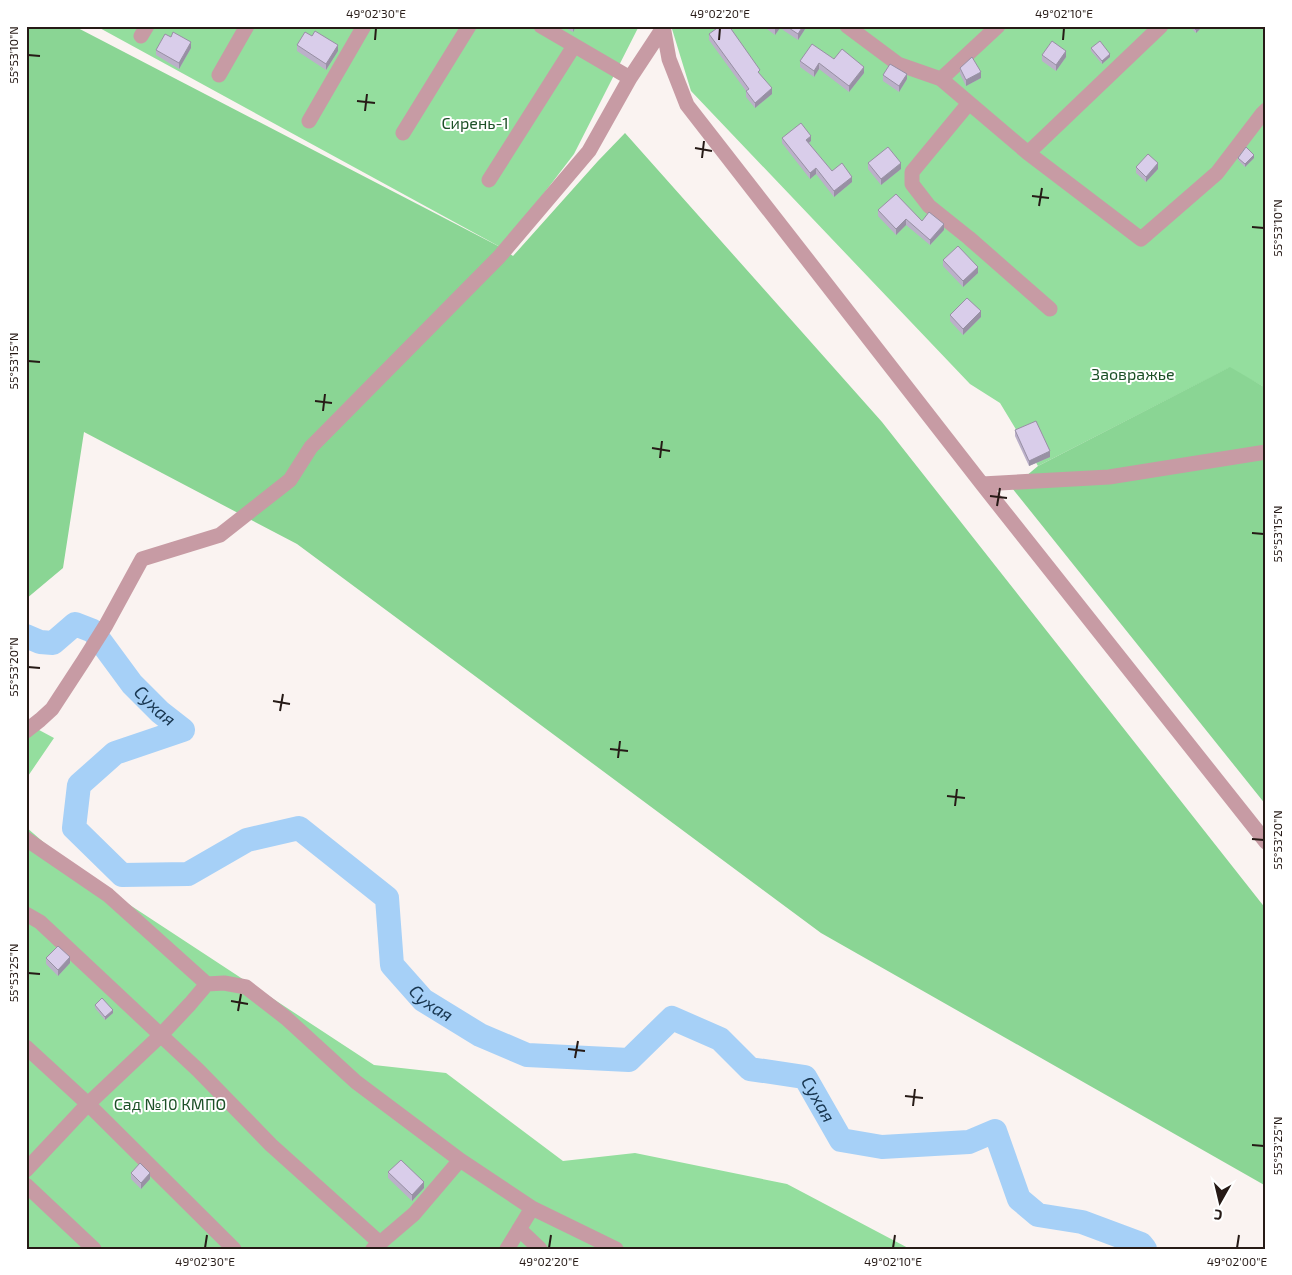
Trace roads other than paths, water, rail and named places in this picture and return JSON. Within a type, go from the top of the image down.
[{"type":"street","points":[[218,75],[247,26]]},
{"type":"street","points":[[308,120],[364,26]]},
{"type":"street","points":[[403,133],[469,26]]},
{"type":"street","points":[[541,26],[630,78]]},
{"type":"street","points":[[848,26],[898,64],[941,79],[1028,153],[1141,239],[1216,174],[1266,110]]},
{"type":"street","points":[[941,79],[998,26]]},
{"type":"street","points":[[1028,153],[1161,26]]},
{"type":"street","points":[[26,731],[52,709],[106,625],[142,559],[220,535],[290,480],[311,447],[498,257],[590,151],[630,78],[663,27]]},
{"type":"street","points":[[663,27],[669,59],[687,105],[982,484],[1266,842]]},
{"type":"street","points":[[489,180],[574,46]]},
{"type":"street","points":[[969,103],[912,172],[912,184],[929,206],[969,238],[1050,309]]},
{"type":"street","points":[[982,484],[1109,477],[1266,452]]},
{"type":"street","points":[[26,839],[108,895],[207,984],[224,983],[246,987],[286,1018],[356,1082],[460,1160],[532,1208],[616,1249]]},
{"type":"street","points":[[26,914],[40,922],[198,1070],[271,1145],[376,1246],[414,1214],[460,1160]]},
{"type":"street","points":[[26,1170],[88,1104],[160,1036],[207,984]]},
{"type":"street","points":[[26,1047],[88,1104],[234,1249]]},
{"type":"street","points":[[26,1185],[94,1249]]},
{"type":"street","points":[[507,1249],[532,1208]]},
{"type":"street","points":[[519,1229],[540,1249]]},
{"type":"waterway","name":"Сухая","points":[[26,636],[40,642],[53,643],[75,624],[93,631],[132,684],[160,712],[183,730],[115,753],[79,785],[74,828],[122,875],[188,874],[247,840],[299,828],[387,898],[392,965],[423,1000],[480,1035],[527,1055],[629,1060],[672,1018],[720,1039],[750,1069],[805,1077],[841,1140],[882,1147],[969,1142],[995,1131],[1019,1199],[1038,1215],[1082,1222],[1141,1244],[1145,1249]]},
{"type":"park label","name":"Сирень-1","points":[[475,123]]},
{"type":"park label","name":"Заовражье","points":[[1133,374]]},
{"type":"park label","name":"Сад №10 КМПО","points":[[170,1104]]}]
